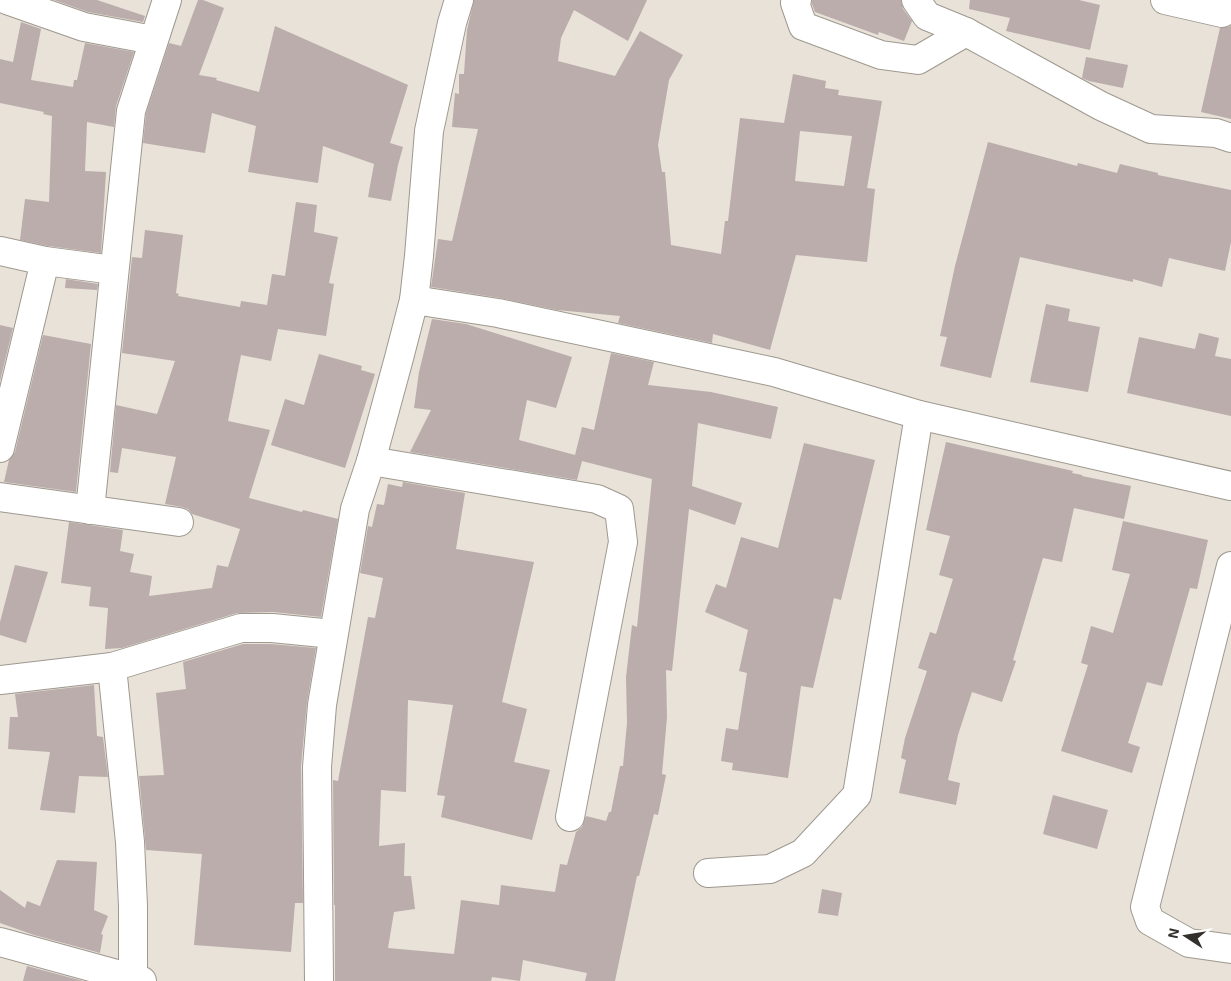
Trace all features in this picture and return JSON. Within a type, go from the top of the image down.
[{"type":"street","points":[[8,0],[84,28],[154,40]]},
{"type":"street","points":[[90,510],[131,111],[167,0]]},
{"type":"street","points":[[319,981],[317,767],[322,705],[355,509],[371,460],[414,300],[429,131],[452,23],[459,0]]},
{"type":"street","points":[[796,0],[803,26],[881,55],[918,60],[966,32]]},
{"type":"street","points":[[916,0],[927,16],[966,32],[1101,106],[1150,129],[1216,133],[1231,138]]},
{"type":"street","points":[[1165,0],[1222,13],[1231,8]]},
{"type":"street","points":[[0,251],[44,261],[114,270]]},
{"type":"street","points":[[1,433],[44,261]]},
{"type":"street","points":[[414,300],[498,313],[774,372],[919,416],[1231,486]]},
{"type":"street","points":[[708,874],[770,869],[803,853],[857,795],[919,416]]},
{"type":"street","points":[[371,460],[597,500],[619,508],[623,542],[570,817]]},
{"type":"street","points":[[0,497],[179,522]]},
{"type":"street","points":[[1231,566],[1145,906],[1150,921],[1189,943],[1231,949]]},
{"type":"street","points":[[0,680],[112,667],[241,628],[272,628],[333,634]]},
{"type":"street","points":[[0,942],[138,979],[130,842],[112,667]]},
{"type":"building","points":[[54,0],[97,0],[145,16],[143,22],[88,12]]},
{"type":"building","points":[[198,0],[224,8],[199,75],[217,78],[216,80],[259,92],[275,26],[408,85],[390,143],[403,147],[391,201],[368,197],[374,164],[323,146],[318,183],[248,172],[256,126],[212,113],[205,153],[143,143],[146,114],[169,43],[181,46]]},
{"type":"building","points":[[474,0],[647,0],[628,41],[574,10],[561,38],[558,61],[615,76],[640,31],[683,55],[669,80],[658,145],[662,172],[665,172],[671,245],[721,254],[725,221],[728,221],[740,118],[784,123],[793,74],[826,81],[825,88],[839,90],[838,95],[882,101],[867,188],[875,189],[867,262],[796,255],[770,350],[713,334],[712,343],[618,323],[620,316],[557,310],[500,298],[431,287],[438,239],[452,241],[478,129],[452,127],[455,93],[459,94],[459,74],[464,74],[467,30]],"holes":[[[800,131],[852,136],[844,186],[795,181]]]},
{"type":"building","points":[[812,0],[901,0],[903,9],[912,21],[904,41],[879,32],[878,35],[815,12]]},
{"type":"building","points":[[970,0],[1079,0],[1100,5],[1090,50],[1006,31],[1010,18],[969,9]]},
{"type":"building","points":[[21,22],[41,29],[31,80],[73,87],[74,80],[77,80],[85,43],[134,52],[116,106],[114,127],[87,122],[85,171],[106,172],[101,253],[20,240],[25,199],[49,202],[52,116],[43,114],[44,112],[0,103],[0,59],[13,62]]},
{"type":"building","points":[[1231,26],[1231,119],[1201,112],[1220,28]]},
{"type":"building","points":[[1086,57],[1128,65],[1123,88],[1082,78]]},
{"type":"building","points":[[988,142],[1077,166],[1078,163],[1117,173],[1120,164],[1158,173],[1158,175],[1231,190],[1231,242],[1225,271],[1169,258],[1162,287],[1133,279],[1133,282],[1020,257],[991,378],[940,366],[947,337],[940,336],[955,266]]},
{"type":"building","points":[[296,202],[317,205],[314,232],[338,237],[329,283],[334,284],[326,336],[278,329],[271,361],[241,355],[228,421],[270,430],[249,498],[338,519],[321,617],[273,612],[237,613],[122,648],[105,649],[108,608],[89,606],[91,587],[61,583],[69,522],[123,530],[120,551],[134,554],[130,572],[152,576],[149,596],[212,588],[217,565],[228,567],[240,529],[192,514],[188,509],[182,507],[165,504],[176,457],[122,448],[118,473],[110,472],[116,405],[157,414],[175,361],[122,353],[132,257],[142,258],[145,230],[183,235],[176,293],[179,294],[178,296],[240,307],[241,301],[267,305],[272,274],[285,276]]},
{"type":"building","points":[[66,279],[98,284],[97,290],[65,288]]},
{"type":"building","points":[[1046,304],[1070,309],[1068,321],[1100,327],[1088,392],[1030,382]]},
{"type":"building","points":[[432,319],[466,324],[572,357],[556,408],[527,400],[519,440],[575,455],[582,427],[594,430],[611,353],[654,362],[648,385],[711,392],[778,407],[771,439],[698,423],[692,486],[742,503],[735,525],[689,509],[672,671],[666,670],[667,717],[662,774],[666,775],[658,815],[654,814],[639,876],[637,876],[615,981],[585,981],[587,973],[523,960],[520,981],[492,977],[491,981],[335,981],[333,780],[338,781],[368,617],[375,618],[383,578],[360,573],[368,526],[372,527],[377,504],[384,505],[388,484],[402,487],[403,482],[465,493],[456,549],[534,562],[502,702],[527,709],[514,762],[550,770],[532,840],[441,817],[445,796],[437,795],[453,705],[408,700],[406,792],[381,790],[379,846],[405,843],[404,876],[411,876],[415,909],[394,912],[388,948],[454,954],[461,900],[499,905],[501,885],[555,892],[560,864],[567,865],[576,832],[582,827],[586,816],[606,821],[609,812],[611,812],[620,766],[623,766],[627,723],[626,677],[632,625],[637,627],[652,479],[582,461],[577,480],[410,452],[431,410],[414,408],[419,372]]},
{"type":"building","points":[[0,325],[13,328],[0,381]]},
{"type":"building","points":[[1199,333],[1219,338],[1215,356],[1231,359],[1231,416],[1127,393],[1139,337],[1195,349]]},
{"type":"building","points":[[43,335],[91,344],[76,492],[4,482],[9,460],[15,452]]},
{"type":"building","points":[[319,354],[362,366],[361,370],[375,374],[345,468],[271,445],[285,399],[304,405]]},
{"type":"building","points":[[946,442],[1073,471],[1072,473],[1082,476],[1131,486],[1124,519],[1074,508],[1062,562],[1043,558],[1013,660],[1016,661],[1002,702],[972,692],[958,735],[948,780],[960,783],[956,805],[899,793],[906,760],[901,758],[905,738],[927,671],[918,668],[930,632],[936,634],[953,579],[939,575],[950,536],[926,530]]},
{"type":"building","points":[[804,443],[875,460],[841,600],[834,598],[813,688],[801,686],[788,778],[732,770],[733,763],[721,761],[726,728],[738,730],[747,673],[739,671],[748,630],[705,612],[716,584],[726,588],[741,537],[778,548]]},
{"type":"building","points":[[1123,521],[1208,540],[1197,589],[1190,588],[1162,686],[1147,682],[1128,743],[1140,747],[1132,773],[1061,751],[1088,665],[1081,663],[1091,626],[1113,633],[1130,574],[1112,570]]},
{"type":"building","points":[[15,565],[48,572],[26,643],[0,635],[0,622]]},
{"type":"building","points":[[243,644],[271,644],[316,648],[307,702],[301,766],[303,903],[295,903],[291,952],[194,945],[202,854],[146,850],[139,776],[164,775],[156,693],[186,689],[183,662]]},
{"type":"building","points":[[94,685],[97,736],[103,737],[108,777],[79,776],[75,813],[40,810],[50,752],[8,749],[10,717],[18,717],[15,694]]},
{"type":"building","points":[[1053,795],[1108,810],[1097,849],[1043,834]]},
{"type":"building","points":[[57,860],[97,862],[94,910],[108,916],[101,934],[103,935],[100,953],[34,935],[0,923],[0,890],[25,908],[27,901],[40,906]]},
{"type":"building","points":[[822,889],[842,893],[838,916],[818,913]]},
{"type":"building","points":[[27,966],[83,981],[23,981]]}]
